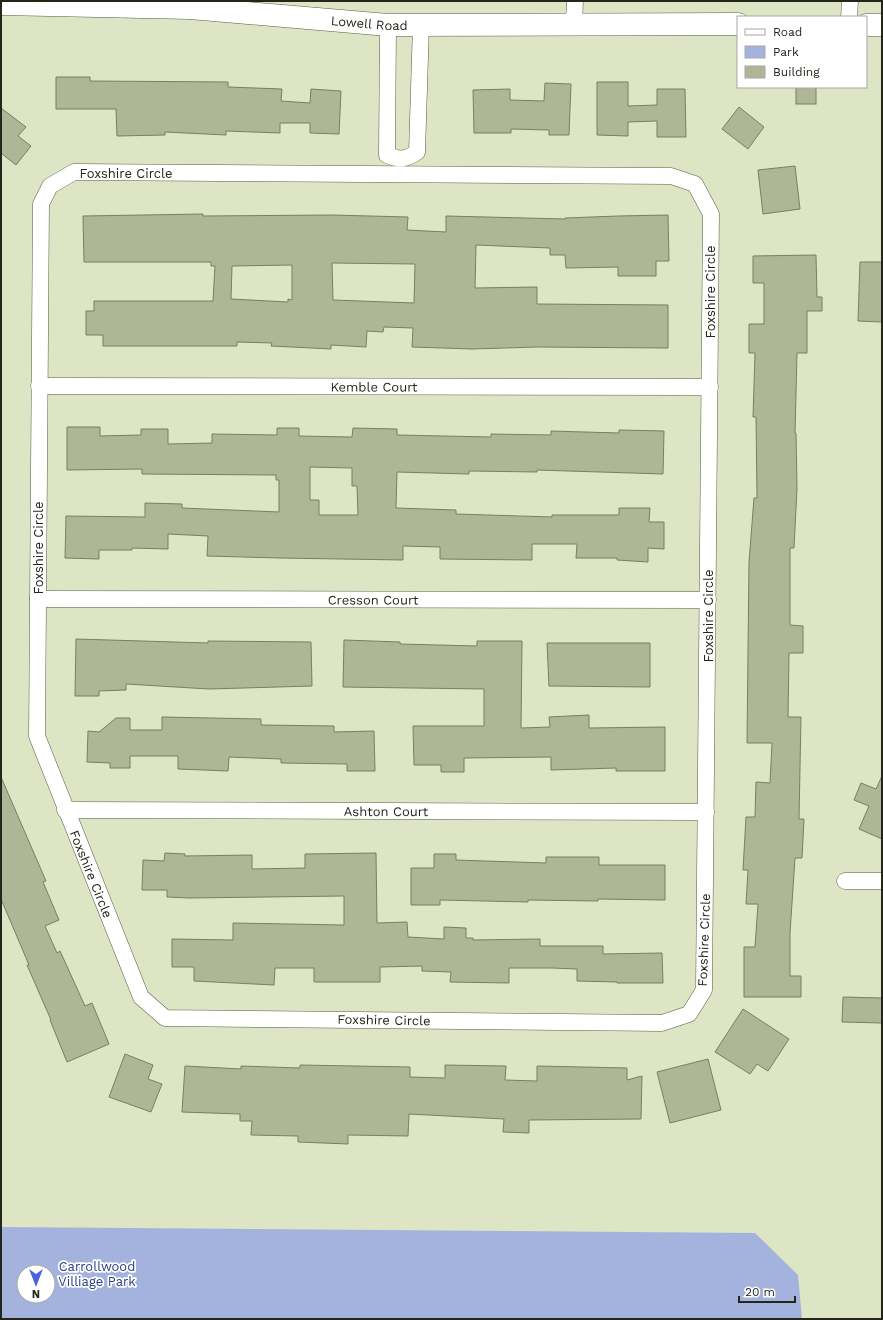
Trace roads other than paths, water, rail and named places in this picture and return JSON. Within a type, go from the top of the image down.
[{"type":"street","points":[[574,23],[575,1]]},
{"type":"street","points":[[849,16],[850,1]]},
{"type":"street","name":"Lowell Road","points":[[1,4],[190,8],[388,25],[574,23],[737,24]]},
{"type":"street","points":[[867,24],[882,25]]},
{"type":"street","points":[[388,25],[387,155],[401,167],[417,152],[421,25]]},
{"type":"street","name":"Foxshire Circle","points":[[401,167],[671,176],[695,184],[711,214],[710,387],[704,990],[689,1014],[662,1023],[165,1018],[141,997],[65,810],[37,736],[39,386],[41,204],[50,186],[74,172],[401,167]]},
{"type":"street","name":"Kemble Court","points":[[39,386],[710,387]]},
{"type":"street","name":"Cresson Court","points":[[38,599],[708,600]]},
{"type":"street","name":"Ashton Court","points":[[65,810],[706,812]]},
{"type":"street","points":[[845,881],[882,881]]},
{"type":"park label","name":"Carrollwood Villiage Park","points":[[97,1274]]}]
